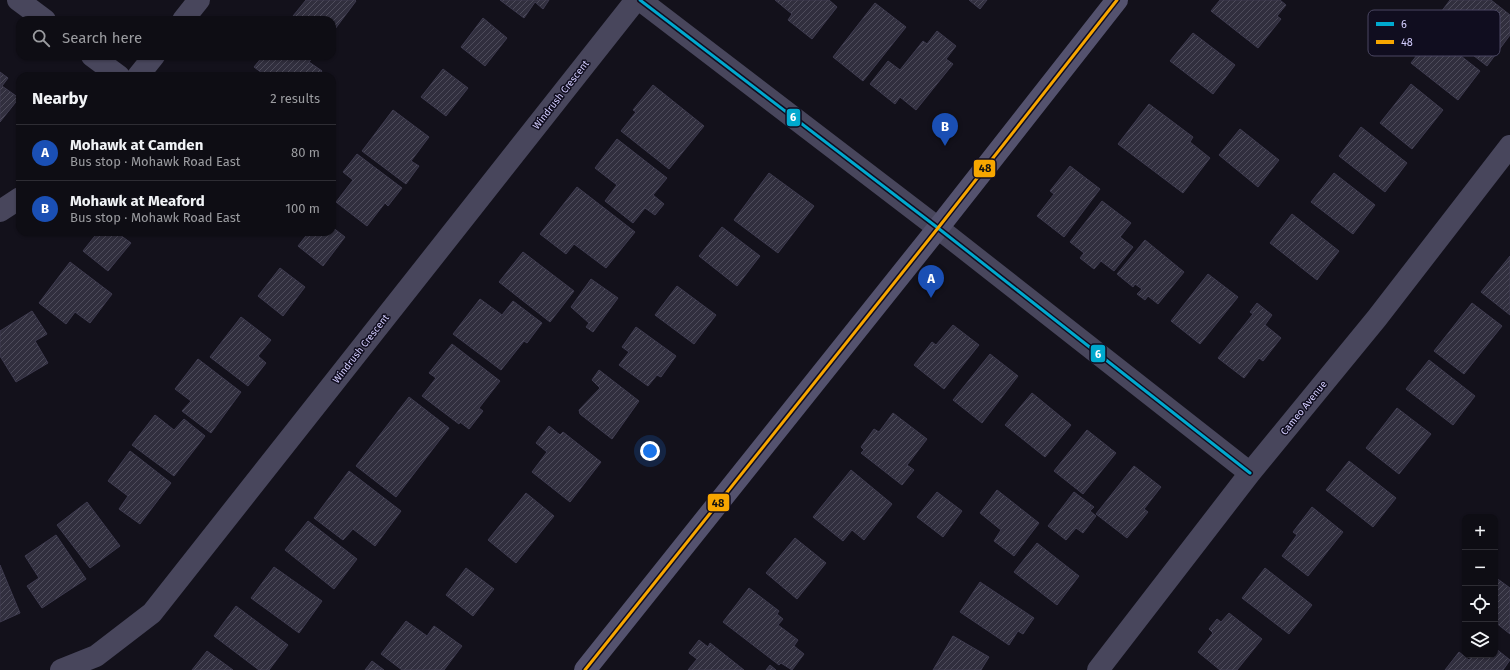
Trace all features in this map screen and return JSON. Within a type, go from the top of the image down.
[{"type":"main road","points":[[584,670],[938,228],[1117,0]]},
{"type":"street","points":[[18,0],[40,16]]},
{"type":"street","points":[[186,16],[199,0]]},
{"type":"street","name":"Windrush Crescent","points":[[61,670],[96,656],[152,613],[636,0]]},
{"type":"street","points":[[640,0],[938,228],[1250,474]]},
{"type":"street","points":[[97,60],[114,72]]},
{"type":"street","points":[[141,72],[151,60]]},
{"type":"street","name":"Cameo Avenue","points":[[1098,670],[1250,474],[1377,318],[1510,146]]},
{"type":"street","points":[[0,211],[16,201]]},
{"type":"building","points":[[306,0],[356,1],[336,28],[336,16],[293,16]]},
{"type":"building","points":[[500,0],[549,0],[543,9],[535,2],[524,18]]},
{"type":"building","points":[[775,0],[829,0],[837,7],[812,39],[788,20],[792,14]]},
{"type":"building","points":[[969,0],[987,0],[980,9]]},
{"type":"building","points":[[1220,0],[1280,0],[1286,5],[1277,16],[1281,19],[1258,48],[1211,11]]},
{"type":"building","points":[[1450,0],[1491,0],[1510,15],[1510,35],[1500,48],[1500,10],[1442,10]]},
{"type":"building","points":[[875,3],[906,27],[863,81],[833,57]]},
{"type":"building","points":[[483,18],[507,38],[485,66],[461,47]]},
{"type":"building","points":[[937,31],[956,46],[946,59],[953,64],[916,110],[900,97],[895,104],[870,84],[888,61],[900,70],[923,41],[927,44]]},
{"type":"building","points":[[1193,33],[1235,65],[1213,94],[1170,61]]},
{"type":"building","points":[[1416,56],[1461,56],[1480,71],[1458,100],[1411,63]]},
{"type":"building","points":[[1474,56],[1494,56],[1487,66]]},
{"type":"building","points":[[260,60],[311,60],[309,62],[322,71],[261,72],[254,67]]},
{"type":"building","points":[[443,69],[468,88],[446,116],[421,97]]},
{"type":"building","points":[[0,72],[8,78],[2,86],[16,96],[16,102],[0,122]]},
{"type":"building","points":[[1411,84],[1443,110],[1412,149],[1380,123]]},
{"type":"building","points":[[653,85],[704,126],[669,169],[621,131],[636,112],[633,110]]},
{"type":"building","points":[[1149,104],[1193,137],[1190,142],[1210,158],[1183,193],[1118,144]]},
{"type":"building","points":[[393,110],[429,137],[411,161],[419,166],[406,184],[362,151]]},
{"type":"building","points":[[1361,127],[1407,163],[1385,192],[1339,156]]},
{"type":"building","points":[[1240,129],[1279,160],[1258,187],[1219,155]]},
{"type":"building","points":[[617,139],[667,178],[653,195],[664,204],[655,215],[645,208],[633,223],[605,201],[617,185],[595,168]]},
{"type":"building","points":[[357,154],[402,188],[388,206],[385,203],[367,226],[336,202],[353,180],[343,172]]},
{"type":"building","points":[[1070,166],[1100,189],[1064,237],[1037,216],[1054,194],[1050,191]]},
{"type":"building","points":[[769,173],[814,206],[778,253],[734,220]]},
{"type":"building","points":[[1334,173],[1375,205],[1353,234],[1311,202]]},
{"type":"building","points":[[577,187],[635,232],[606,268],[574,244],[566,254],[540,234]]},
{"type":"building","points":[[1102,201],[1131,223],[1120,237],[1133,247],[1114,271],[1101,261],[1094,269],[1080,258],[1084,253],[1070,242]]},
{"type":"building","points":[[1292,214],[1339,251],[1317,280],[1270,243]]},
{"type":"building","points":[[722,227],[760,256],[737,286],[699,256]]},
{"type":"building","points":[[336,230],[345,237],[323,266],[298,246],[306,236],[336,236]]},
{"type":"building","points":[[95,236],[121,236],[131,243],[108,271],[83,251]]},
{"type":"building","points":[[1145,240],[1184,272],[1158,304],[1148,296],[1145,300],[1137,294],[1142,289],[1135,284],[1133,287],[1117,274]]},
{"type":"building","points":[[523,252],[574,291],[550,322],[499,282]]},
{"type":"building","points":[[1510,256],[1510,315],[1481,292]]},
{"type":"building","points":[[70,262],[112,294],[90,323],[75,312],[66,324],[39,303]]},
{"type":"building","points":[[280,268],[305,287],[283,316],[258,296]]},
{"type":"building","points":[[1208,274],[1238,297],[1200,344],[1171,321]]},
{"type":"building","points":[[591,279],[618,298],[593,332],[586,327],[589,323],[571,307]]},
{"type":"building","points":[[677,286],[716,315],[694,344],[655,315]]},
{"type":"building","points":[[480,299],[502,315],[513,301],[542,323],[527,343],[524,341],[501,370],[453,334]]},
{"type":"building","points":[[1257,303],[1272,315],[1265,325],[1281,338],[1263,361],[1259,358],[1244,378],[1218,358],[1253,314],[1250,312]]},
{"type":"building","points":[[1472,303],[1502,326],[1464,374],[1434,351]]},
{"type":"building","points":[[32,311],[47,334],[35,341],[48,363],[16,382],[0,356],[0,331]]},
{"type":"building","points":[[241,317],[271,340],[258,356],[266,363],[248,386],[210,357]]},
{"type":"building","points":[[953,325],[979,345],[944,389],[914,365],[932,342],[936,345]]},
{"type":"building","points":[[636,327],[676,356],[661,377],[657,375],[648,386],[619,365],[629,352],[622,347]]},
{"type":"building","points":[[452,344],[500,381],[479,408],[483,411],[469,429],[460,422],[459,424],[422,396],[436,378],[429,373]]},
{"type":"building","points":[[990,354],[1018,376],[982,423],[953,400]]},
{"type":"building","points":[[198,359],[241,392],[211,433],[182,411],[191,401],[175,389]]},
{"type":"building","points":[[1429,360],[1475,396],[1453,425],[1406,389]]},
{"type":"building","points":[[599,370],[639,401],[612,439],[580,414],[579,410],[600,388],[592,380]]},
{"type":"building","points":[[1032,393],[1071,425],[1045,457],[1005,425]]},
{"type":"building","points":[[409,397],[449,428],[396,497],[356,466]]},
{"type":"building","points":[[1397,408],[1431,434],[1399,474],[1366,448]]},
{"type":"building","points":[[893,413],[927,439],[907,465],[914,470],[902,485],[861,453],[864,450],[861,447],[874,429],[879,432]]},
{"type":"building","points":[[155,415],[174,430],[184,419],[205,436],[174,476],[132,445]]},
{"type":"building","points":[[549,426],[560,435],[563,432],[601,462],[570,502],[532,472],[547,452],[536,443]]},
{"type":"building","points":[[1087,430],[1116,453],[1083,494],[1054,471]]},
{"type":"building","points":[[130,451],[171,483],[140,524],[119,509],[128,496],[108,481]]},
{"type":"building","points":[[1349,461],[1396,498],[1373,527],[1326,490]]},
{"type":"building","points":[[1134,466],[1161,487],[1144,509],[1148,512],[1127,538],[1096,514]]},
{"type":"building","points":[[851,470],[892,504],[864,540],[852,530],[843,541],[813,517]]},
{"type":"building","points":[[349,471],[401,511],[375,546],[353,529],[343,540],[314,518]]},
{"type":"building","points":[[997,490],[1039,523],[1014,556],[994,541],[1001,530],[980,513]]},
{"type":"building","points":[[937,492],[962,511],[943,537],[917,517]]},
{"type":"building","points":[[1074,492],[1094,507],[1090,511],[1096,516],[1083,533],[1076,528],[1066,540],[1048,526]]},
{"type":"building","points":[[526,493],[554,516],[516,563],[488,540]]},
{"type":"building","points":[[87,502],[120,546],[90,568],[57,525]]},
{"type":"building","points":[[1312,507],[1343,532],[1308,576],[1282,556],[1297,535],[1293,532]]},
{"type":"building","points":[[308,521],[357,559],[334,589],[285,550]]},
{"type":"building","points":[[56,535],[86,579],[42,608],[27,586],[39,578],[25,556]]},
{"type":"building","points":[[795,538],[826,563],[797,599],[766,573]]},
{"type":"building","points":[[1037,543],[1079,576],[1057,605],[1014,572]]},
{"type":"building","points":[[0,565],[20,613],[0,622]]},
{"type":"building","points":[[274,567],[322,601],[299,633],[251,598]]},
{"type":"building","points":[[466,568],[494,589],[473,616],[446,595]]},
{"type":"building","points":[[1265,568],[1312,605],[1289,634],[1242,598]]},
{"type":"building","points":[[1498,579],[1510,588],[1510,634],[1498,624]]},
{"type":"building","points":[[980,582],[1034,618],[1023,634],[1018,631],[1009,645],[960,612]]},
{"type":"building","points":[[749,588],[779,611],[777,614],[783,619],[778,625],[798,640],[794,646],[804,654],[792,670],[781,663],[779,665],[723,622]]},
{"type":"building","points":[[236,606],[288,645],[269,670],[259,670],[214,636]]},
{"type":"building","points":[[1229,613],[1262,639],[1237,670],[1220,670],[1198,652],[1213,633],[1209,629],[1217,619],[1221,622]]},
{"type":"building","points":[[406,621],[427,636],[434,626],[462,646],[444,670],[402,670],[381,654]]},
{"type":"building","points":[[953,636],[989,657],[981,670],[933,670]]},
{"type":"building","points":[[699,640],[708,647],[710,643],[744,670],[688,670],[697,659],[689,653]]},
{"type":"building","points":[[1498,650],[1510,660],[1503,670],[1445,670],[1459,652],[1462,654],[1462,658],[1466,658],[1469,660],[1471,658],[1498,658]]},
{"type":"building","points":[[207,651],[233,670],[192,670]]},
{"type":"building","points":[[372,661],[384,670],[365,670]]},
{"type":"building","points":[[770,665],[776,670],[766,670]]},
{"type":"transit line","name":"6","points":[[640,0],[938,228],[1250,473]]},
{"type":"transit line","name":"48","points":[[585,670],[938,228],[1117,0]]},
{"type":"place","name":"Mohawk at Meaford","points":[[945,146]]},
{"type":"place","name":"Mohawk at Camden","points":[[931,298]]}]
